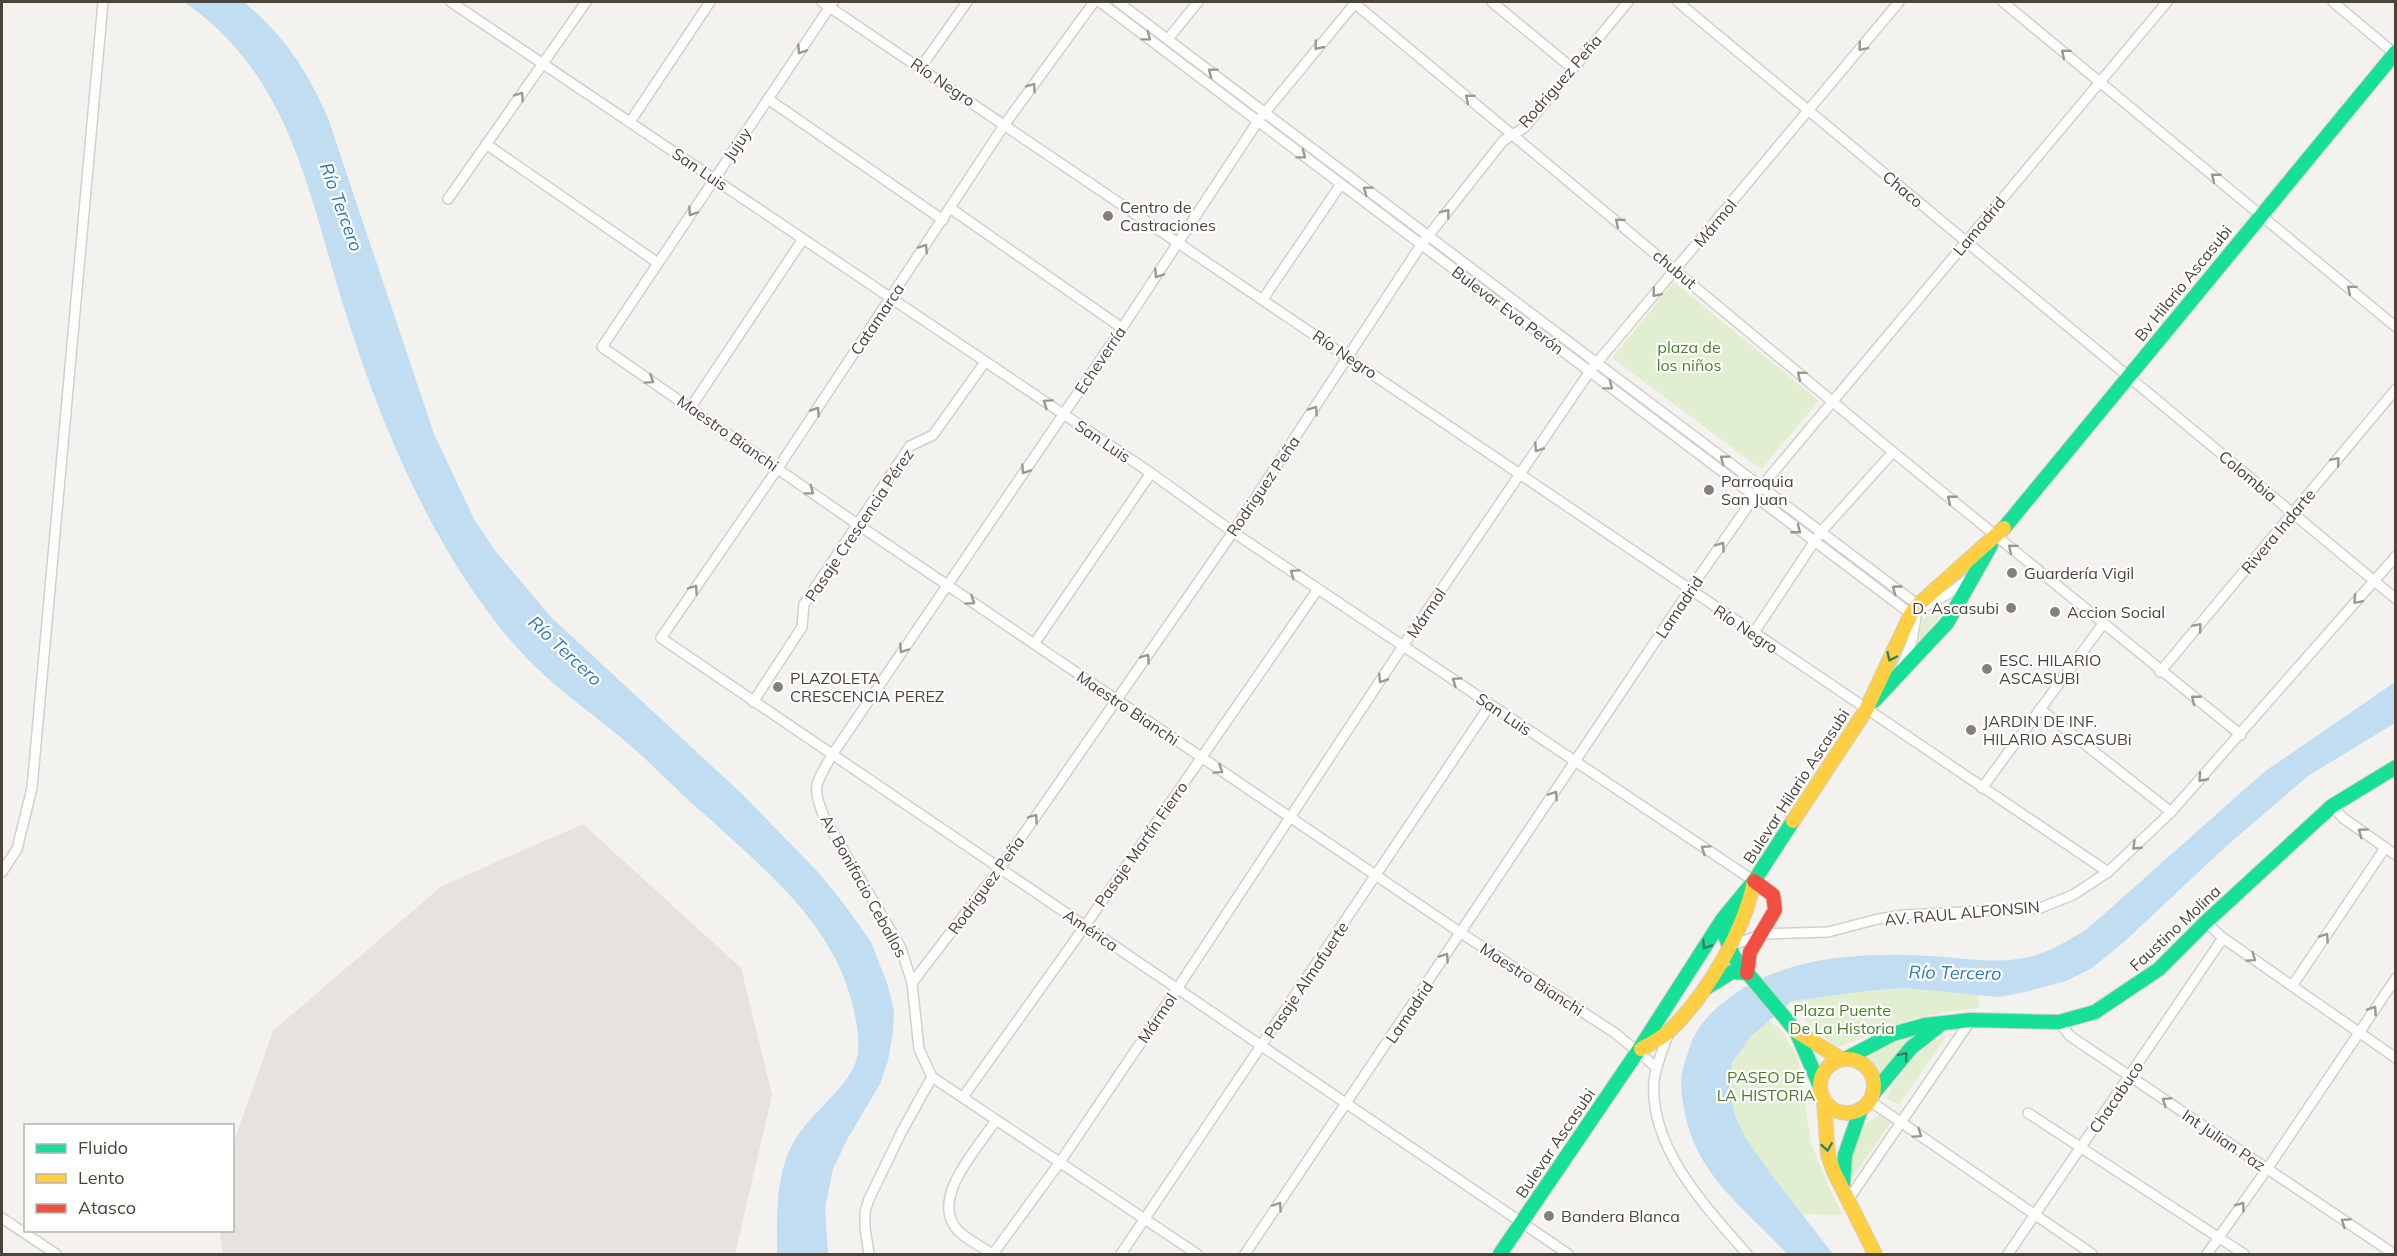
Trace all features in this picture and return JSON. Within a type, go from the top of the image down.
[{"type":"main road","name":"Bv Hilario Ascasubi","points":[[1997,536],[2395,53]]},
{"type":"main road","name":"Bulevar Hilario Ascasubi","points":[[1866,710],[1947,623],[1997,536]]},
{"type":"main road","name":"Bulevar Hilario Ascasubi","points":[[1638,1050],[1738,899],[1754,881],[1866,710],[1915,611],[1997,536]]},
{"type":"main road","name":"Faustino Molina","points":[[1819,1084],[1826,1068],[1910,1028],[1971,1020],[2059,1022],[2095,1012],[2139,985],[2159,969],[2206,922],[2332,806],[2396,767]]},
{"type":"main road","name":"Bulevar Hilario Ascasubi","points":[[1638,1050],[1658,1040],[1671,1030],[1700,993],[1729,947],[1748,909],[1754,881]]},
{"type":"main road","points":[[1747,973],[1750,952],[1773,917],[1776,903],[1767,889],[1754,881]]},
{"type":"main road","points":[[1738,899],[1725,931],[1729,947],[1734,957],[1796,1031],[1824,1101],[1828,1155],[1834,1172],[1875,1254]]},
{"type":"main road","points":[[1700,993],[1732,972],[1747,973]]},
{"type":"main road","points":[[1824,1101],[1830,1107],[1845,1113],[1868,1101],[1911,1048],[1941,1023]]},
{"type":"main road","points":[[1796,1031],[1844,1058],[1855,1059],[1870,1070],[1874,1078],[1868,1101],[1844,1153],[1842,1166],[1846,1194]]},
{"type":"main road","name":"Bulevar Ascasubi","points":[[1500,1254],[1638,1050]]},
{"type":"street","points":[[2,872],[17,849],[32,788],[103,2]]},
{"type":"street","name":"San Luis","points":[[451,2],[1063,414],[1233,532],[1754,881]]},
{"type":"street","points":[[448,199],[586,2]]},
{"type":"street","points":[[630,122],[710,2]]},
{"type":"street","points":[[921,67],[967,2]]},
{"type":"street","name":"Catamarca","points":[[661,638],[778,468],[1005,124],[1095,2]]},
{"type":"street","name":"Bulevar Eva Perón","points":[[1100,2],[1815,543],[1915,611]]},
{"type":"street","name":"Bulevar Eva Perón","points":[[1118,2],[1761,487],[1915,611]]},
{"type":"street","points":[[1168,39],[1198,2]]},
{"type":"street","name":"Echeverría","points":[[832,755],[1122,328],[1264,112],[1355,2]]},
{"type":"street","name":"chubut","points":[[1355,2],[1893,452],[2160,672],[2241,735]]},
{"type":"street","points":[[1492,2],[1572,68]]},
{"type":"street","name":"Rodriguez Peña","points":[[912,983],[1000,868],[1233,532],[1421,245],[1503,141],[1525,127],[1628,2]]},
{"type":"street","name":"Chaco","points":[[1678,2],[2128,376]]},
{"type":"street","name":"Mármol","points":[[993,1254],[1060,1162],[1177,989],[1403,646],[1590,371],[1899,2]]},
{"type":"street","points":[[2003,2],[2396,327]]},
{"type":"street","name":"Lamadrid","points":[[1245,1254],[1761,487],[2167,2]]},
{"type":"street","points":[[2333,2],[2395,53]]},
{"type":"street","name":"Río Negro","points":[[828,3],[1520,473],[1689,591],[2108,872]]},
{"type":"street","name":"Jujuy","points":[[602,347],[768,99],[828,3]]},
{"type":"street","points":[[768,99],[943,220]]},
{"type":"street","points":[[486,144],[658,263]]},
{"type":"street","points":[[1263,298],[1341,184]]},
{"type":"street","points":[[950,208],[1122,328]]},
{"type":"street","points":[[691,407],[803,239]]},
{"type":"street","name":"Maestro Bianchi","points":[[602,347],[857,524],[1376,876],[1638,1050],[1656,1067]]},
{"type":"street","name":"Pasaje Crescencia Pérez","points":[[753,702],[802,627],[804,604],[910,446],[933,435],[985,362]]},
{"type":"street","name":"Colombia","points":[[2128,376],[2396,599]]},
{"type":"street","name":"Rivera Indarte","points":[[2160,672],[2396,389]]},
{"type":"street","points":[[1753,634],[1820,533],[1893,452]]},
{"type":"street","points":[[1034,644],[1150,473]]},
{"type":"street","name":"AV. RAUL ALFONSIN","points":[[1729,947],[1763,934],[1828,932],[1878,919],[1905,915],[2040,908],[2073,896],[2108,872],[2171,813],[2396,556]]},
{"type":"street","points":[[1898,676],[1912,641],[1915,611],[1948,594],[1974,574]]},
{"type":"street","name":"Pasaje Martín Fierro","points":[[963,1097],[1085,926],[1318,589]]},
{"type":"street","points":[[1982,788],[2103,624]]},
{"type":"street","name":"América","points":[[661,638],[1568,1254]]},
{"type":"street","name":"Pasaje Almafuerte","points":[[1120,1254],[1490,705]]},
{"type":"street","points":[[2040,709],[2171,813]]},
{"type":"street","name":"Av Bonifacio Ceballos","points":[[832,755],[815,786],[816,796],[824,817],[901,948],[912,983],[919,1049],[932,1077]]},
{"type":"street","points":[[2332,806],[2343,818],[2396,855]]},
{"type":"street","points":[[2292,986],[2385,848]]},
{"type":"street","points":[[2206,922],[2223,938],[2396,1058]]},
{"type":"street","name":"Chacabuco","points":[[2008,1254],[2223,938]]},
{"type":"street","points":[[2208,1254],[2396,978]]},
{"type":"street","points":[[1846,1194],[1902,1122],[1971,1020]]},
{"type":"street","name":"Int Julian Paz","points":[[2059,1022],[2070,1036],[2394,1254]]},
{"type":"street","points":[[1671,1030],[1656,1067],[1655,1111],[1676,1164],[1695,1195],[1747,1254]]},
{"type":"street","points":[[869,1254],[865,1228],[865,1212],[869,1199],[902,1131],[932,1077],[1197,1254]]},
{"type":"street","points":[[1868,1101],[1902,1122],[2091,1254]]},
{"type":"street","points":[[2028,1113],[2244,1254]]},
{"type":"street","points":[[993,1254],[957,1229],[950,1210],[949,1194],[996,1120]]},
{"type":"street","points":[[2,1213],[18,1229]]},
{"type":"street","points":[[2,1218],[56,1254]]},
{"type":"shaded area","points":[[583,824],[741,968],[772,1095],[735,1254],[223,1254],[220,1232],[234,1232],[234,1141],[273,1031],[442,886]]},
{"type":"green space","name":"plaza de los niños","points":[[1674,282],[1819,401],[1761,469],[1612,358]]},
{"type":"green space","points":[[1948,604],[1919,644],[1920,629],[1925,618],[1940,606]]},
{"type":"green space","name":"Plaza Puente De La Historia","points":[[1904,988],[1978,995],[1980,1008],[1916,1019],[1837,1047],[1812,1028],[1791,1001],[1866,991]]},
{"type":"green space","name":"PASEO DE LA HISTORIA","points":[[1768,1020],[1783,1032],[1798,1058],[1811,1143],[1843,1215],[1802,1214],[1764,1167],[1735,1114],[1731,1095],[1732,1064],[1744,1044]]},
{"type":"green space","points":[[1947,1035],[1899,1105],[1886,1098],[1911,1061],[1936,1040]]},
{"type":"green space","points":[[1914,1036],[1903,1044],[1883,1074],[1863,1055]]},
{"type":"green space","points":[[1879,1115],[1891,1122],[1851,1180],[1850,1161],[1854,1142],[1864,1126]]},
{"type":"water","name":"Río Tercero","points":[[184,2],[244,2],[283,41],[312,84],[328,118],[434,434],[474,519],[496,552],[551,617],[742,794],[817,871],[871,942],[887,983],[894,1010],[893,1031],[888,1061],[880,1084],[848,1138],[833,1169],[825,1208],[828,1254],[777,1254],[777,1226],[780,1183],[793,1143],[808,1122],[844,1083],[857,1057],[858,1034],[855,1014],[844,978],[833,955],[820,933],[788,893],[630,745],[538,670],[511,641],[474,593],[421,502],[380,411],[347,317],[308,186],[293,144],[274,104],[251,66],[221,32]]},
{"type":"water","name":"Río Tercero","points":[[2395,682],[2395,723],[2308,776],[2222,850],[2124,942],[2092,968],[2066,981],[1999,997],[1904,988],[1792,1001],[1750,1037],[1732,1063],[1729,1089],[1736,1118],[1745,1137],[1770,1173],[1833,1254],[1787,1254],[1710,1172],[1690,1132],[1684,1109],[1681,1077],[1696,1032],[1729,998],[1750,984],[1774,973],[1825,960],[1851,956],[1904,955],[2012,960],[2032,956],[2056,947],[2086,930],[2264,772]]},
{"type":"traffic: fast","points":[[2004,528],[2396,52]]},
{"type":"traffic: fast","points":[[1874,701],[1947,623],[1991,545]]},
{"type":"traffic: fast","points":[[1847,1058],[1893,1034],[1925,1025],[1971,1020],[2059,1022],[2095,1012],[2159,969],[2206,922],[2332,806],[2396,767]]},
{"type":"traffic: fast","points":[[1500,1254],[1638,1051],[1722,920],[1754,881],[1793,821]]},
{"type":"traffic: fast","points":[[1732,917],[1724,934],[1734,957],[1796,1031],[1819,1084]]},
{"type":"traffic: fast","points":[[1706,988],[1732,972],[1747,973]]},
{"type":"traffic: fast","points":[[1873,1094],[1911,1048],[1940,1025]]},
{"type":"traffic: fast","points":[[1843,1184],[1845,1155],[1861,1109]]},
{"type":"traffic: slow","points":[[1793,821],[1866,710],[1911,614],[1918,605],[2004,528]]},
{"type":"traffic: slow","points":[[1641,1049],[1668,1032],[1696,1001],[1709,982],[1722,962],[1742,921],[1754,881]]},
{"type":"traffic: slow","points":[[1796,1031],[1841,1059]]},
{"type":"traffic: slow","points":[[1842,1059],[1852,1059],[1862,1063],[1870,1071],[1874,1086],[1870,1101],[1862,1109],[1852,1113],[1842,1113],[1832,1109],[1824,1101],[1820,1091],[1820,1081],[1824,1071],[1832,1063],[1842,1059]]},
{"type":"traffic: slow","points":[[1824,1101],[1828,1155],[1834,1172],[1875,1254]]},
{"type":"traffic: jam","points":[[1747,973],[1750,952],[1775,910],[1773,895],[1754,881]]},
{"type":"place","name":"Centro de Castraciones","points":[[1108,216]]},
{"type":"place","name":"Parroquia San Juan","points":[[1709,490]]},
{"type":"place","name":"Guardería Vigil","points":[[2012,573]]},
{"type":"place","name":"D. Ascasubi","points":[[2011,608]]},
{"type":"place","name":"Accion Social","points":[[2055,612]]},
{"type":"place","name":"ESC. HILARIO ASCASUBI","points":[[1987,669]]},
{"type":"place","name":"PLAZOLETA CRESCENCIA PEREZ","points":[[778,687]]},
{"type":"place","name":"JARDIN DE INF. HILARIO ASCASUBi","points":[[1971,730]]},
{"type":"place","name":"Bandera Blanca","points":[[1549,1216]]}]
